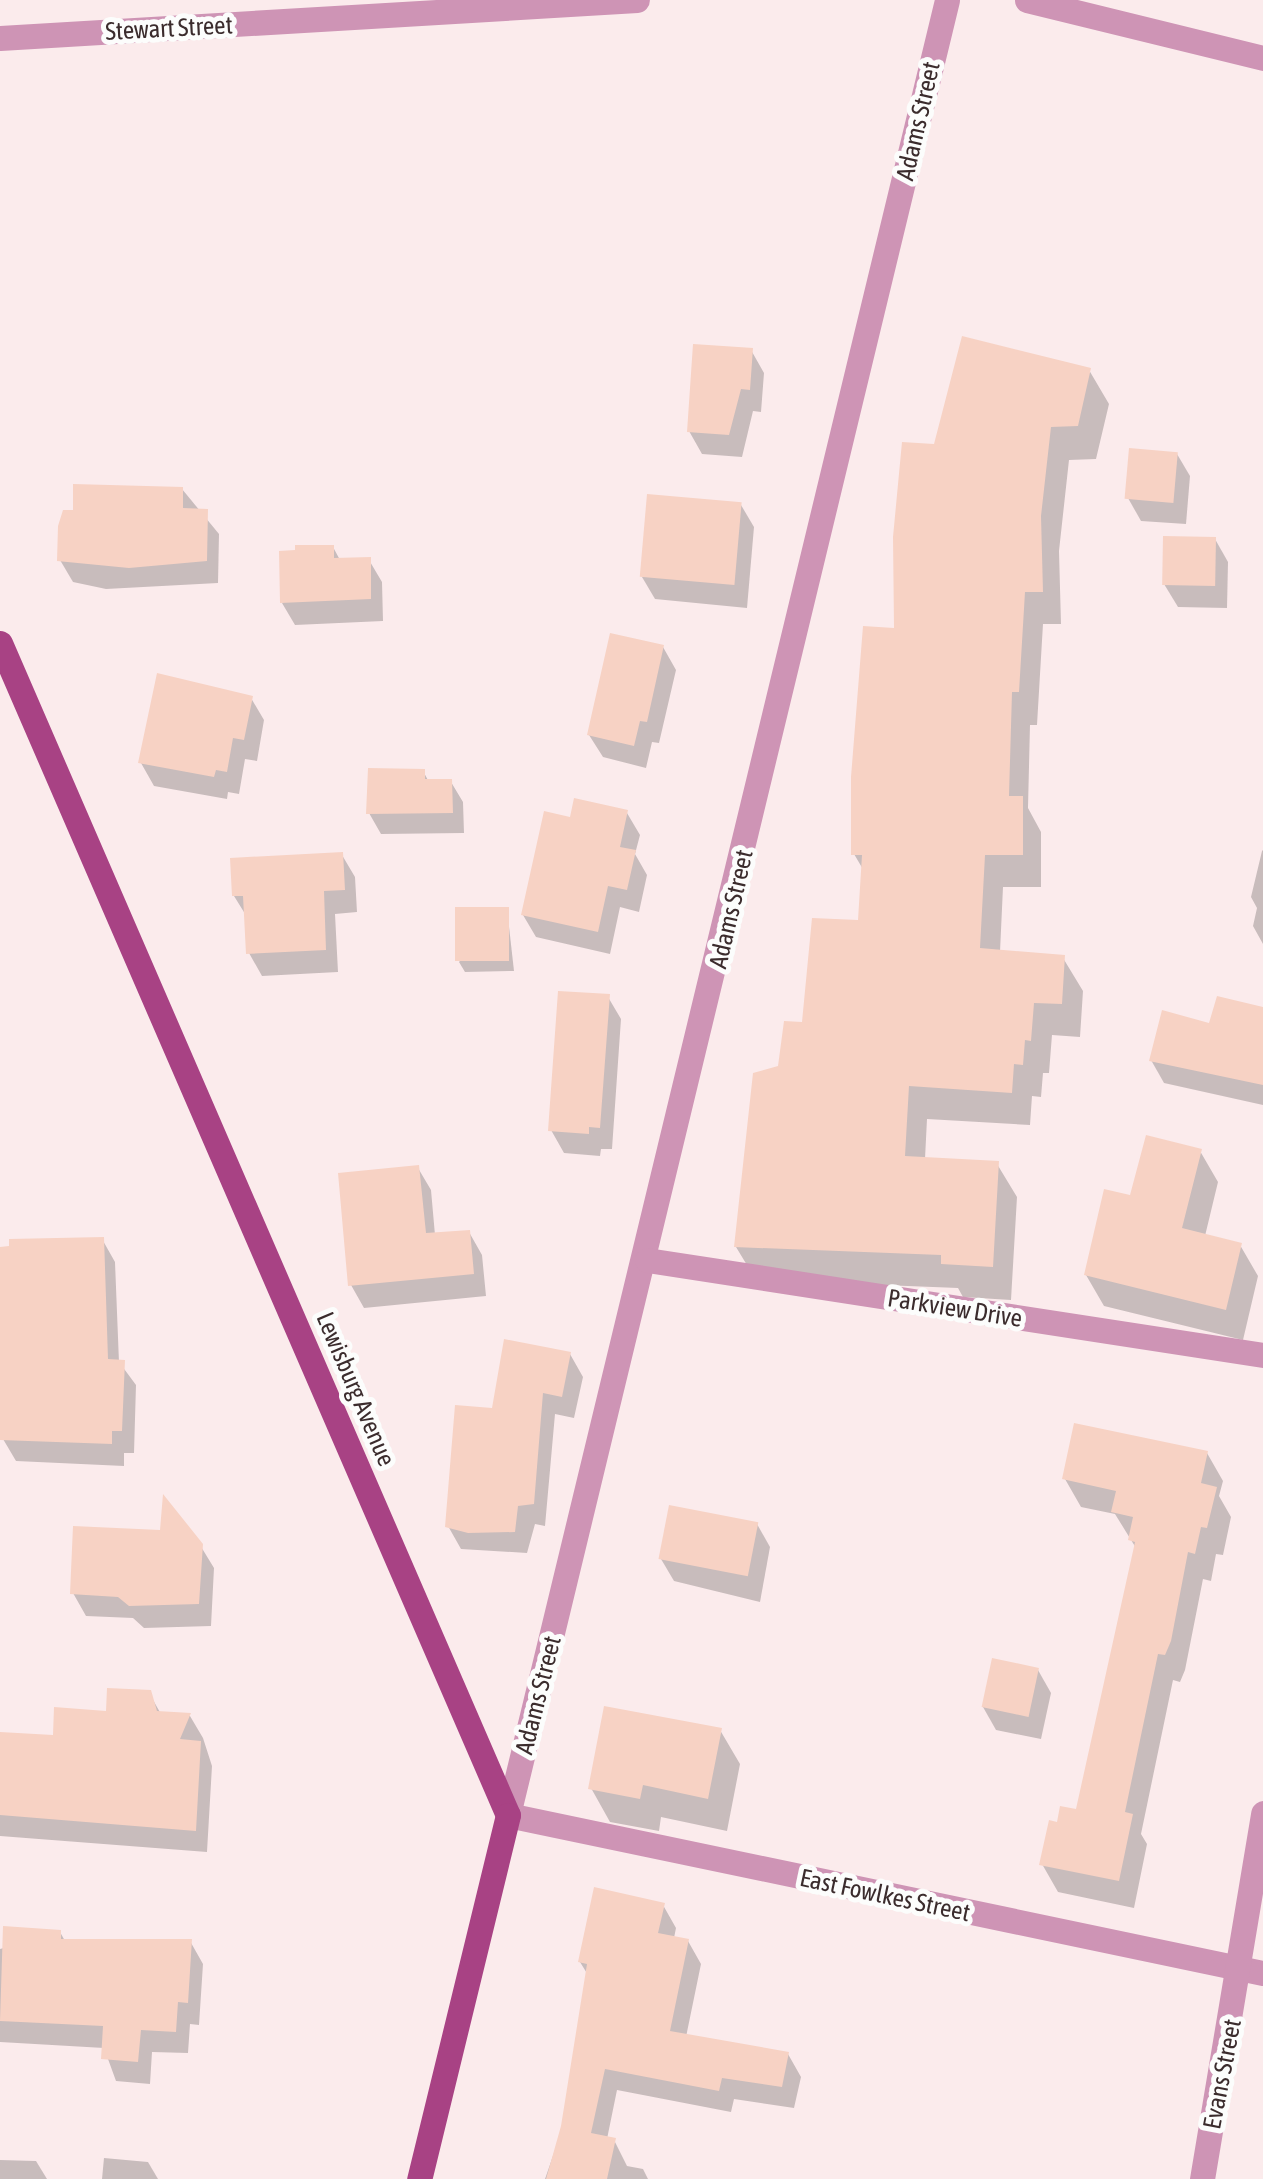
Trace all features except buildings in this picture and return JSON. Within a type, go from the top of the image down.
[{"type":"main road","name":"Lewisburg Avenue","points":[[0,643],[508,1816]]},
{"type":"main road","points":[[419,2179],[508,1816]]},
{"type":"street","name":"Stewart Street","points":[[0,38],[397,7],[637,0]]},
{"type":"street","name":"Adams Street","points":[[508,1816],[647,1260],[947,0]]},
{"type":"street","points":[[1027,0],[1263,58]]},
{"type":"street","name":"Parkview Drive","points":[[647,1260],[1263,1355]]},
{"type":"street","points":[[1252,1971],[1263,1813]]},
{"type":"street","name":"East Fowlkes Street","points":[[508,1816],[1252,1971]]},
{"type":"street","name":"Evans Street","points":[[1202,2179],[1252,1971]]}]
